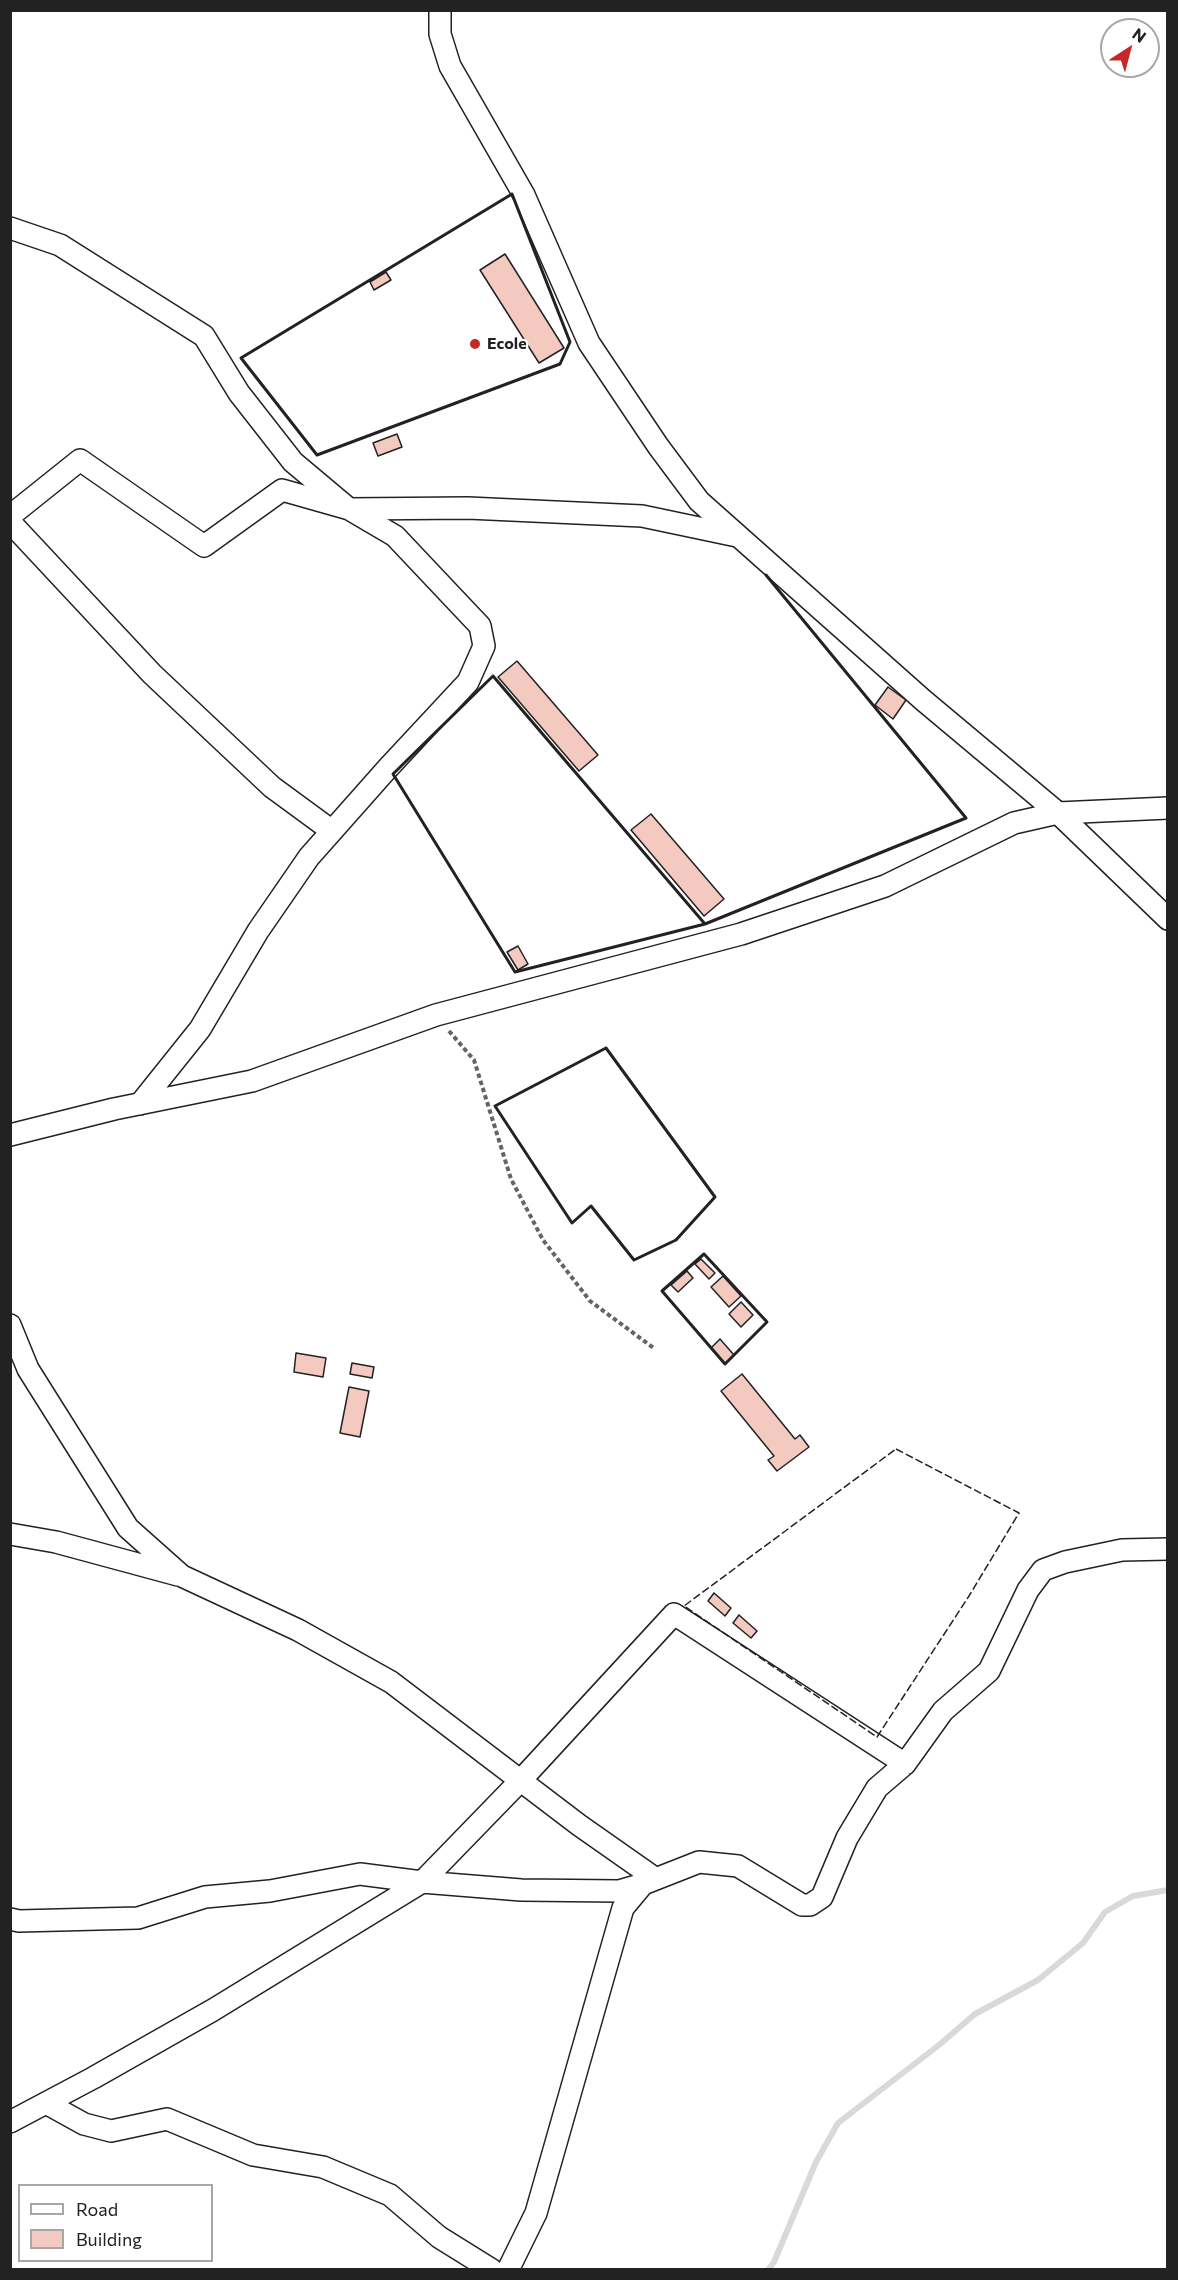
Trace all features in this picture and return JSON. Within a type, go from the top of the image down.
[{"type":"street","points":[[440,10],[440,34],[450,66],[524,195],[589,343],[658,446],[699,501],[923,700],[1058,813],[1167,919]]},
{"type":"street","points":[[10,228],[60,245],[204,336],[238,393],[293,462],[348,509],[395,536],[480,626],[484,646],[468,682],[309,857],[258,931],[200,1029],[140,1104]]},
{"type":"street","points":[[10,516],[80,460],[204,546],[282,490],[348,509],[468,508],[642,516],[737,536]]},
{"type":"street","points":[[10,522],[152,674],[272,787],[332,831]]},
{"type":"street","points":[[10,1135],[140,1104],[252,1082],[436,1015],[741,934],[885,885],[1014,823],[1058,813],[1167,808]]},
{"type":"street","points":[[10,1325],[28,1369],[128,1528],[182,1576]]},
{"type":"street","points":[[10,1534],[56,1542],[182,1576],[298,1630],[391,1682],[521,1780],[650,1882]]},
{"type":"street","points":[[10,1919],[19,1921],[138,1918],[205,1897],[270,1891],[360,1874],[422,1882],[521,1890],[618,1891],[650,1882],[699,1862],[738,1866],[802,1905],[810,1905],[822,1897],[847,1838],[877,1788],[905,1764],[943,1711],[989,1671],[1028,1590],[1043,1570],[1065,1562],[1122,1550],[1167,1549]]},
{"type":"street","points":[[10,2122],[213,2010],[422,1882],[521,1780],[674,1614],[905,1764]]},
{"type":"street","points":[[508,2270],[536,2213],[623,1908],[650,1882]]},
{"type":"street","points":[[46,2103],[84,2124],[111,2131],[167,2119],[253,2155],[323,2167],[390,2195],[439,2237],[492,2270]]},
{"type":"path","points":[[436,1015],[474,1060],[511,1179],[543,1240],[590,1301],[655,1349]]},
{"type":"building","points":[[505,254],[564,348],[539,363],[480,270]]},
{"type":"building","points":[[386,272],[391,280],[374,290],[370,282]]},
{"type":"building","points":[[397,434],[402,447],[378,456],[373,443]]},
{"type":"building","points":[[517,661],[598,755],[579,771],[498,677]]},
{"type":"building","points":[[888,687],[906,700],[893,719],[875,705]]},
{"type":"building","points":[[651,814],[724,899],[704,916],[631,830]]},
{"type":"building","points":[[518,946],[528,964],[518,970],[507,952]]},
{"type":"building","points":[[701,1259],[715,1273],[709,1279],[695,1264]]},
{"type":"building","points":[[687,1271],[693,1278],[678,1292],[671,1285]]},
{"type":"building","points":[[723,1276],[741,1296],[729,1307],[711,1287]]},
{"type":"building","points":[[741,1302],[753,1315],[741,1327],[729,1314]]},
{"type":"building","points":[[720,1339],[734,1355],[725,1364],[711,1348]]},
{"type":"building","points":[[296,1353],[326,1358],[323,1377],[294,1372]]},
{"type":"building","points":[[352,1363],[374,1367],[372,1378],[350,1374]]},
{"type":"building","points":[[742,1374],[795,1439],[800,1435],[809,1447],[777,1471],[768,1460],[774,1456],[721,1391]]},
{"type":"building","points":[[349,1387],[369,1391],[360,1437],[340,1433]]},
{"type":"building","points":[[714,1593],[731,1608],[725,1616],[708,1601]]},
{"type":"building","points":[[739,1615],[757,1631],[751,1638],[733,1623]]},
{"type":"waterway","points":[[768,2270],[774,2262],[816,2162],[838,2123],[939,2045],[975,2014],[1038,1980],[1083,1943],[1105,1912],[1133,1896],[1168,1890]]},
{"type":"fence","points":[[896,1449],[1019,1513],[969,1596],[877,1737],[684,1606],[896,1449]]},
{"type":"wall","points":[[512,194],[570,342],[560,364],[317,455],[241,358],[512,194]]},
{"type":"wall","points":[[493,676],[705,924],[966,818],[766,575]]},
{"type":"wall","points":[[493,676],[705,924],[515,972],[393,774],[493,676]]},
{"type":"wall","points":[[606,1048],[715,1197],[676,1240],[634,1260],[591,1206],[572,1223],[495,1106],[606,1048]]},
{"type":"wall","points":[[704,1254],[767,1322],[725,1364],[662,1291],[704,1254]]},
{"type":"place","name":"Ecole","points":[[475,344]]}]
